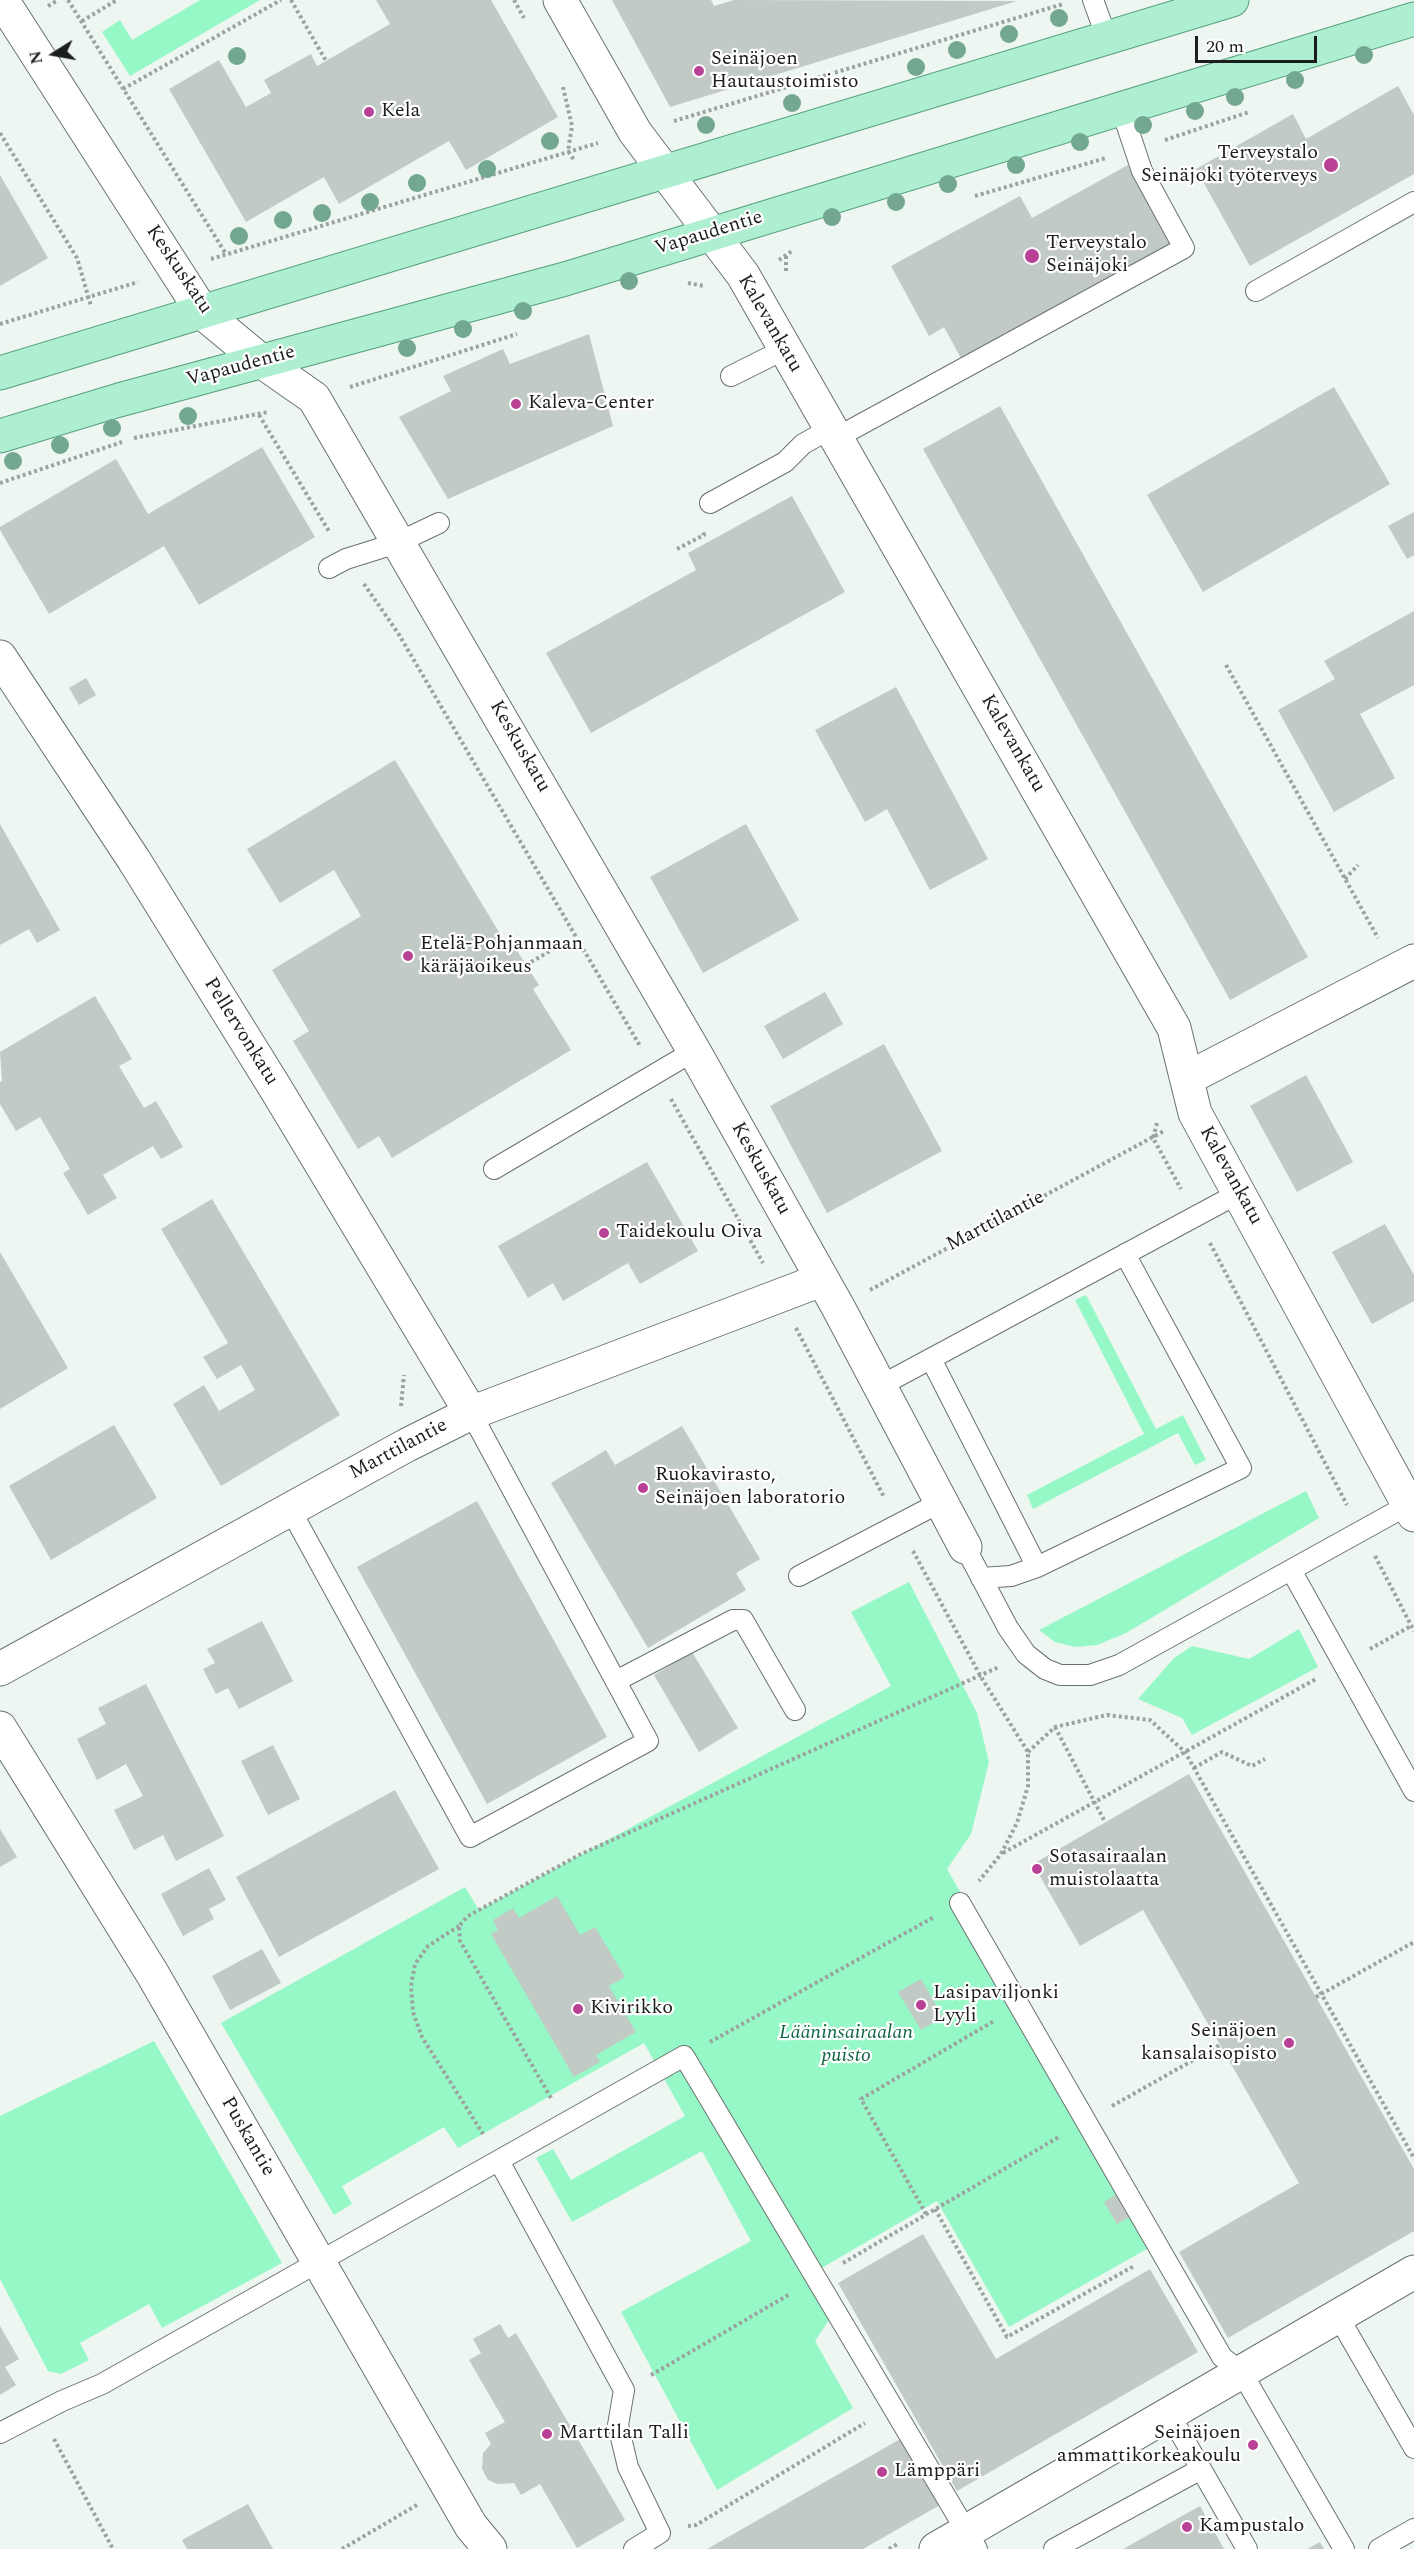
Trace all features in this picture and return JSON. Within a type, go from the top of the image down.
[{"type":"main road","points":[[0,373],[1232,0]]},
{"type":"main road","name":"Vapaudentie","points":[[0,436],[119,400],[554,282],[1414,19]]},
{"type":"street","name":"Keskuskatu","points":[[2,0],[203,313],[261,361],[314,398],[694,1051],[838,1307],[965,1547]]},
{"type":"street","name":"Kalevankatu","points":[[560,0],[635,132],[743,275],[1174,1028],[1195,1113],[1411,1510]]},
{"type":"street","name":"Pellervonkatu","points":[[0,657],[140,870],[276,1089],[471,1413]]},
{"type":"street","points":[[1188,1078],[1405,966]]},
{"type":"street","name":"Marttilantie","points":[[0,1669],[290,1509],[471,1413],[821,1280]]},
{"type":"street","name":"Puskantie","points":[[0,1728],[152,1973],[471,2526],[490,2549]]},
{"type":"street","points":[[936,2549],[971,2540],[1170,2415],[1414,2272]]},
{"type":"lane","points":[[1093,0],[1107,38]]},
{"type":"lane","points":[[710,503],[785,462],[803,444],[833,434],[1184,248],[1142,171],[1121,108]]},
{"type":"lane","points":[[1257,291],[1414,202]]},
{"type":"lane","points":[[731,376],[784,349]]},
{"type":"lane","points":[[337,564],[398,543],[439,523]]},
{"type":"lane","points":[[494,1169],[694,1051]]},
{"type":"lane","points":[[880,1386],[1239,1193]]},
{"type":"lane","points":[[981,1578],[1011,1576],[1037,1568],[1240,1468],[1125,1254]]},
{"type":"lane","points":[[931,1359],[1037,1568]]},
{"type":"lane","points":[[290,1509],[470,1837],[648,1741],[471,1413]]},
{"type":"lane","points":[[799,1576],[941,1502]]},
{"type":"lane","points":[[965,1547],[1008,1628],[1026,1654],[1045,1669],[1060,1675],[1090,1675],[1119,1665],[1361,1531],[1411,1510]]},
{"type":"lane","points":[[1291,1570],[1414,1791]]},
{"type":"lane","points":[[616,1681],[733,1620],[743,1620],[795,1710]]},
{"type":"lane","points":[[960,1903],[1222,2357],[1242,2373],[1344,2549]]},
{"type":"lane","points":[[0,2433],[102,2384],[684,2056],[971,2540]]},
{"type":"lane","points":[[499,2161],[624,2390],[618,2425],[626,2457],[660,2533],[634,2549]]},
{"type":"lane","points":[[1338,2316],[1414,2448]]},
{"type":"lane","points":[[1170,2415],[1247,2549]]},
{"type":"lane","points":[[1054,2549],[1201,2469]]},
{"type":"lane","points":[[1379,2549],[1414,2529]]},
{"type":"path","points":[[68,0],[226,254]]},
{"type":"path","points":[[82,22],[117,0]]},
{"type":"path","points":[[123,89],[281,0]]},
{"type":"path","points":[[291,0],[326,61]]},
{"type":"path","points":[[514,0],[525,20]]},
{"type":"path","points":[[0,324],[568,151],[741,103],[1064,3]]},
{"type":"path","points":[[559,79],[564,88],[572,126],[568,151]]},
{"type":"path","points":[[0,133],[77,258],[102,343]]},
{"type":"path","points":[[680,285],[691,283],[712,288]]},
{"type":"path","points":[[0,483],[131,438],[259,415],[524,332]]},
{"type":"path","points":[[119,400],[131,438]]},
{"type":"path","points":[[259,415],[337,564],[398,633],[657,1074],[781,1296],[797,1331]]},
{"type":"path","points":[[1226,665],[1345,879],[1405,966]]},
{"type":"path","points":[[1345,879],[1359,865]]},
{"type":"path","points":[[526,965],[567,941]]},
{"type":"path","name":"Marttilantie","points":[[786,1335],[1153,1138],[1196,1216]]},
{"type":"path","points":[[1196,1216],[1414,1631]]},
{"type":"path","points":[[1001,1854],[1411,1626]]},
{"type":"path","points":[[499,2161],[423,2037],[413,2012],[411,1986],[415,1964],[428,1946],[459,1926],[468,1916],[581,1854],[981,1677]]},
{"type":"path","points":[[684,2056],[960,1903],[1001,1854],[1017,1823],[1028,1786],[1028,1752],[1055,1727],[1107,1715],[1150,1720],[1185,1752],[1414,2158]]},
{"type":"path","points":[[1055,1727],[1105,1822]]},
{"type":"path","points":[[1194,1768],[1222,1752],[1252,1766],[1265,1759]]},
{"type":"path","points":[[459,1926],[460,1941],[566,2124]]},
{"type":"path","points":[[1316,1997],[1414,1942]]},
{"type":"path","points":[[926,2214],[861,2099],[1020,2007]]},
{"type":"path","points":[[624,2390],[1220,2045]]},
{"type":"path","points":[[935,2209],[1007,2337],[1160,2251]]},
{"type":"path","points":[[660,2533],[696,2525],[891,2407]]},
{"type":"path","points":[[40,2412],[113,2549]]},
{"type":"path","points":[[342,2549],[449,2487]]},
{"type":"green space","points":[[200,0],[260,0],[130,76],[102,32],[120,20],[132,40]]},
{"type":"green space","points":[[1086,1295],[1156,1429],[1183,1415],[1206,1460],[1195,1465],[1178,1433],[1033,1509],[1027,1495],[1144,1434],[1075,1300]]},
{"type":"green space","points":[[1306,1491],[1319,1518],[1126,1633],[1097,1645],[1075,1647],[1055,1642],[1039,1630]]},
{"type":"green space","name":"Lääninsairaalan puisto","points":[[909,1582],[977,1713],[989,1762],[971,1834],[947,1869],[1161,2241],[1009,2327],[937,2201],[813,2273],[835,2311],[815,2341],[853,2408],[717,2490],[621,2312],[751,2241],[702,2151],[572,2222],[536,2158],[553,2149],[571,2180],[685,2116],[644,2043],[458,2148],[444,2127],[342,2186],[352,2204],[334,2215],[221,2023],[465,1887],[479,1910],[891,1686],[851,1612]]},
{"type":"green space","points":[[1299,1629],[1318,1667],[1192,1735],[1182,1718],[1138,1699],[1174,1658],[1192,1646],[1249,1659]]},
{"type":"green space","points":[[154,2041],[282,2263],[162,2328],[149,2304],[80,2343],[89,2360],[61,2374],[48,2371],[0,2279],[0,2116]]},
{"type":"building","name":"Kela","points":[[376,0],[491,0],[558,117],[466,170],[449,141],[339,204],[324,177],[246,222],[169,89],[219,60],[246,107],[271,93],[264,80],[311,54],[317,66],[390,24]]},
{"type":"building","points":[[612,0],[711,0],[714,6],[734,0],[1017,1],[670,107]]},
{"type":"building","points":[[1398,86],[1414,115],[1414,174],[1250,266],[1196,169],[1293,114],[1306,139]]},
{"type":"building","name":"Terveystalo Seinäjoki","points":[[1128,165],[1172,246],[962,360],[944,327],[929,336],[891,266],[1020,196],[1032,218]]},
{"type":"building","points":[[0,175],[48,258],[0,286]]},
{"type":"building","name":"Kaleva-Center","points":[[589,334],[613,426],[448,499],[399,417],[451,391],[443,376],[503,349],[510,364]]},
{"type":"building","points":[[1334,387],[1390,484],[1203,592],[1147,495]]},
{"type":"building","points":[[1000,406],[1308,957],[1230,1000],[923,449]]},
{"type":"building","points":[[262,447],[315,537],[199,605],[164,546],[49,614],[0,530],[0,527],[116,459],[148,514]]},
{"type":"building","points":[[792,496],[845,592],[591,733],[546,653],[696,570],[688,553]]},
{"type":"building","points":[[1414,512],[1414,555],[1407,559],[1388,526]]},
{"type":"building","points":[[1414,611],[1414,685],[1360,714],[1395,778],[1334,812],[1278,710],[1335,679],[1324,661]]},
{"type":"building","points":[[86,678],[96,695],[79,705],[69,688]]},
{"type":"building","points":[[896,687],[988,859],[930,890],[887,809],[865,822],[815,730]]},
{"type":"building","name":"Etelä-Pohjanmaan käräjäoikeus","points":[[395,760],[508,947],[513,944],[539,985],[533,989],[571,1050],[392,1158],[379,1136],[358,1149],[293,1041],[309,1031],[272,970],[361,916],[334,870],[280,903],[247,849]]},
{"type":"building","points":[[0,824],[60,930],[37,943],[29,929],[0,945]]},
{"type":"building","points":[[746,824],[799,920],[703,973],[650,877]]},
{"type":"building","points":[[825,992],[843,1024],[783,1059],[764,1026]]},
{"type":"building","points":[[95,996],[132,1059],[119,1066],[144,1108],[156,1101],[183,1147],[161,1159],[153,1146],[103,1175],[117,1198],[88,1215],[63,1173],[70,1169],[40,1117],[16,1131],[0,1104],[0,1082],[2,1081],[0,1052]]},
{"type":"building","points":[[884,1044],[942,1151],[827,1213],[770,1106]]},
{"type":"building","points":[[1306,1075],[1353,1162],[1297,1192],[1250,1106]]},
{"type":"building","points":[[647,1162],[698,1251],[640,1284],[628,1263],[563,1301],[553,1283],[528,1298],[498,1246]]},
{"type":"building","points":[[212,1199],[340,1415],[221,1486],[173,1404],[204,1385],[219,1411],[255,1390],[241,1365],[217,1379],[203,1357],[228,1343],[161,1229]]},
{"type":"building","points":[[1385,1224],[1414,1275],[1414,1301],[1372,1324],[1332,1252]]},
{"type":"building","points":[[0,1252],[68,1368],[0,1409]]},
{"type":"building","points":[[114,1425],[157,1498],[51,1560],[9,1486]]},
{"type":"building","points":[[682,1426],[760,1559],[736,1573],[746,1590],[648,1648],[551,1483],[606,1450],[615,1465]]},
{"type":"building","points":[[477,1501],[607,1737],[487,1804],[357,1567]]},
{"type":"building","points":[[262,1621],[293,1681],[239,1709],[228,1688],[216,1694],[203,1669],[215,1663],[207,1649]]},
{"type":"building","points":[[692,1652],[738,1728],[699,1752],[654,1675]]},
{"type":"building","points":[[146,1684],[224,1836],[176,1861],[163,1835],[134,1850],[114,1810],[143,1796],[126,1764],[97,1780],[77,1739],[106,1724],[98,1708]]},
{"type":"building","points":[[273,1745],[300,1799],[268,1815],[241,1761]]},
{"type":"building","points":[[1189,1774],[1414,2169],[1414,2231],[1228,2338],[1179,2252],[1299,2183],[1143,1910],[1080,1946],[1033,1864]]},
{"type":"building","points":[[395,1790],[439,1869],[279,1957],[236,1877]]},
{"type":"building","points":[[0,1829],[17,1857],[0,1867]]},
{"type":"building","points":[[209,1868],[226,1900],[209,1909],[214,1919],[183,1936],[161,1894]]},
{"type":"building","name":"Kivirikko","points":[[557,1896],[580,1935],[595,1927],[625,1977],[609,1986],[636,2032],[596,2055],[600,2062],[574,2077],[491,1934],[498,1930],[493,1920],[513,1908],[519,1918]]},
{"type":"building","points":[[262,1949],[281,1983],[230,2010],[212,1976]]},
{"type":"building","name":"Lasipaviljonki Lyyli","points":[[921,1979],[943,2017],[921,2030],[898,1992]]},
{"type":"building","points":[[1117,2194],[1130,2217],[1117,2224],[1104,2202]]},
{"type":"building","points":[[923,2234],[996,2359],[1150,2269],[1198,2352],[957,2491],[838,2283]]},
{"type":"building","points":[[500,2324],[508,2338],[516,2333],[625,2520],[577,2548],[540,2484],[521,2495],[514,2483],[497,2484],[488,2480],[482,2469],[483,2453],[491,2444],[485,2433],[505,2422],[469,2360],[481,2353],[473,2339]]},
{"type":"building","points":[[0,2326],[19,2359],[5,2367],[16,2385],[0,2395]]},
{"type":"building","name":"Lämppäri","points":[[902,2438],[940,2505],[863,2549],[707,2549]]},
{"type":"building","points":[[248,2504],[273,2549],[187,2549],[182,2540]]},
{"type":"building","name":"Kampustalo","points":[[1200,2506],[1224,2549],[1123,2549]]},
{"type":"building","points":[[1320,2542],[1324,2549],[1307,2549]]},
{"type":"place","name":"Seinäjoen Hautaustoimisto","points":[[699,71]]},
{"type":"place","name":"Kela","points":[[369,112]]},
{"type":"place","name":"Terveystalo Seinäjoki työterveys","points":[[1331,165]]},
{"type":"place","name":"Terveystalo Seinäjoki","points":[[1032,256]]},
{"type":"place","name":"Kaleva-Center","points":[[516,404]]},
{"type":"place","name":"Etelä-Pohjanmaan käräjäoikeus","points":[[408,956]]},
{"type":"place","name":"Taidekoulu Oiva","points":[[604,1233]]},
{"type":"place","name":"Ruokavirasto, Seinäjoen laboratorio","points":[[643,1488]]},
{"type":"place","name":"Sotasairaalan muistolaatta","points":[[1037,1869]]},
{"type":"place","name":"Lasipaviljonki Lyyli","points":[[921,2005]]},
{"type":"place","name":"Kivirikko","points":[[578,2009]]},
{"type":"place","name":"Seinäjoen kansalaisopisto","points":[[1289,2043]]},
{"type":"place","name":"Marttilan Talli","points":[[547,2434]]},
{"type":"place","name":"Seinäjoen ammattikorkeakoulu","points":[[1253,2445]]},
{"type":"place","name":"Lämppäri","points":[[882,2472]]},
{"type":"place","name":"Kampustalo","points":[[1187,2527]]}]
